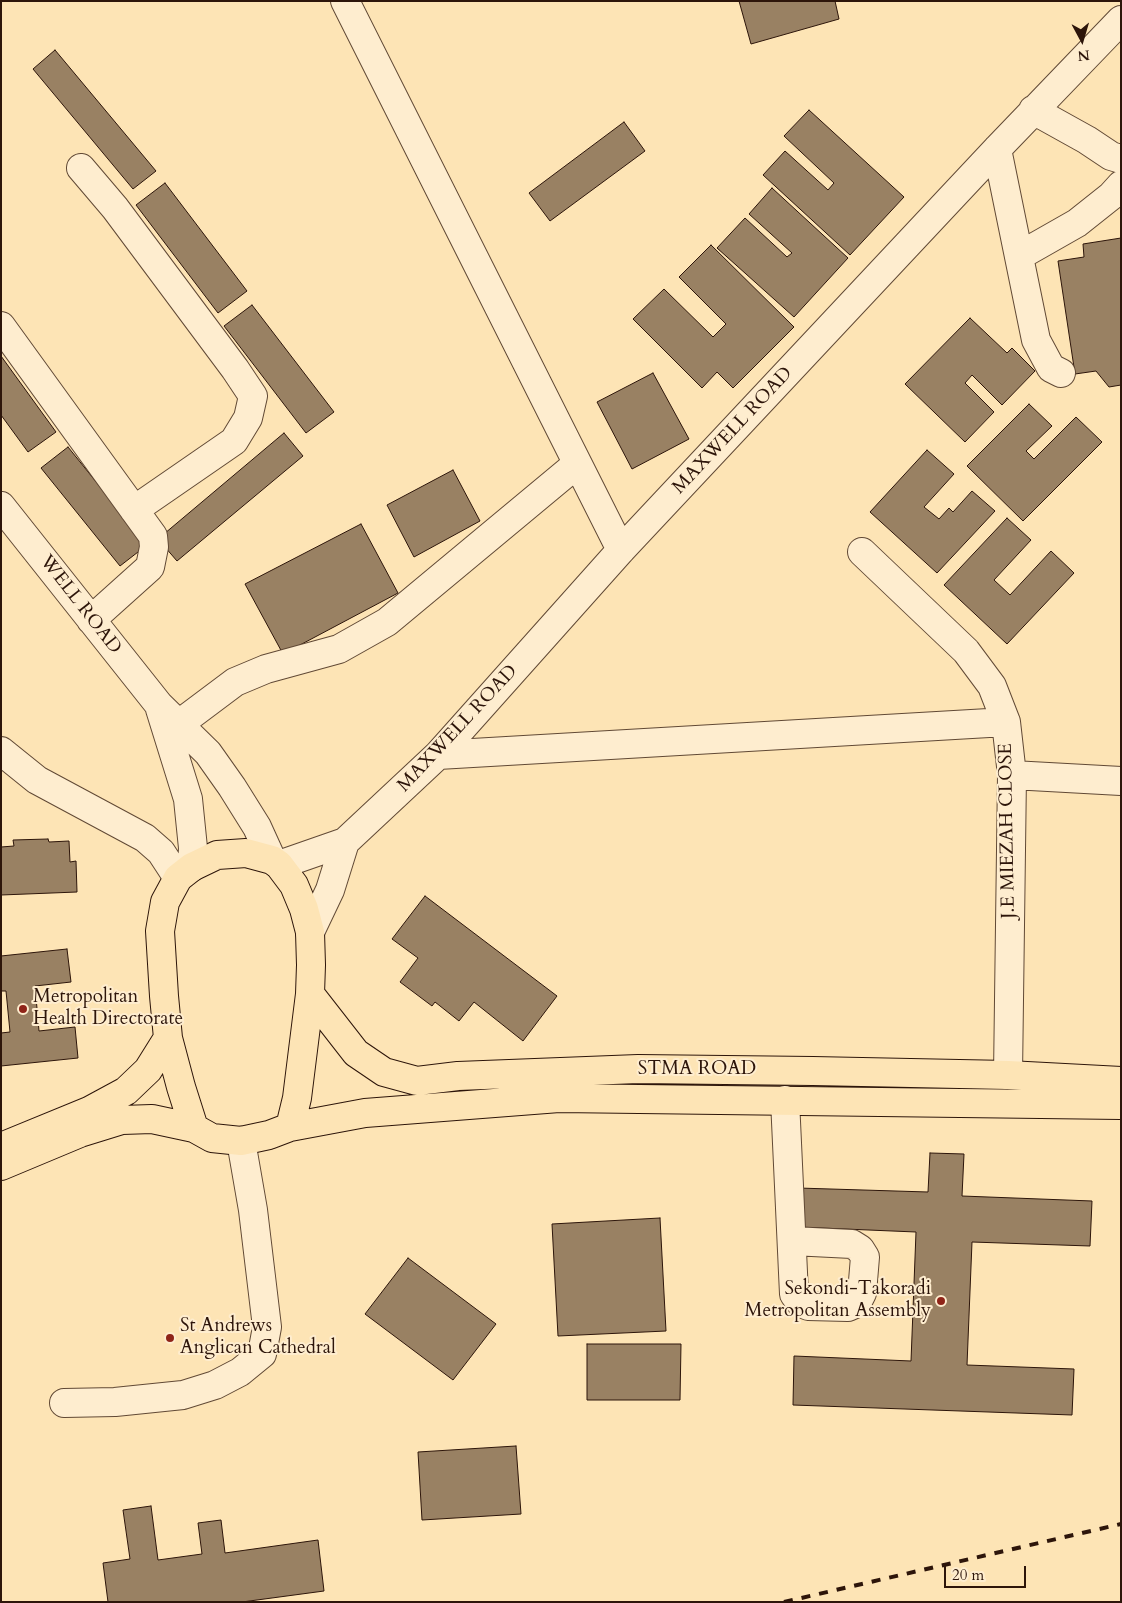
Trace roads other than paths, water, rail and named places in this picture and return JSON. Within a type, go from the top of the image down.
[{"type":"main road","points":[[194,1128],[168,1038],[160,931],[165,902],[186,872],[217,855],[246,853],[276,862],[294,885],[304,909],[310,932],[310,994],[297,1098],[290,1127]]},
{"type":"main road","name":"STMA ROAD","points":[[310,994],[356,1053],[384,1072],[417,1081],[458,1076],[638,1070],[1008,1075],[1121,1081]]},
{"type":"main road","points":[[1,1147],[89,1111],[126,1091],[148,1070],[168,1038]]},
{"type":"main road","name":"STMA ROAD","points":[[1,1166],[80,1133],[122,1120],[152,1119],[194,1128],[212,1138],[241,1141],[269,1135],[290,1127],[365,1113],[558,1098],[1121,1105]]},
{"type":"street","points":[[345,1],[621,550]]},
{"type":"street","name":"MAXWELL ROAD","points":[[276,862],[345,842],[438,755],[621,550],[1033,110],[1121,20]]},
{"type":"street","points":[[1033,110],[1087,140],[1111,156],[1121,159]]},
{"type":"street","points":[[997,149],[1036,340],[1051,368],[1061,374]]},
{"type":"street","points":[[81,168],[115,208],[253,396],[248,418],[234,442],[134,510]]},
{"type":"street","points":[[1019,256],[1077,223],[1111,196],[1121,185]]},
{"type":"street","points":[[1,326],[153,536],[154,547],[150,567],[91,620]]},
{"type":"street","points":[[179,724],[236,682],[266,669],[339,649],[387,622],[577,464]]},
{"type":"street","name":"WELL ROAD","points":[[1,506],[159,705],[208,753],[257,827],[276,862]]},
{"type":"street","name":"J.E MIEZAH CLOSE","points":[[862,552],[966,651],[992,686],[1006,722],[1012,775],[1008,1075]]},
{"type":"street","name":"WELL ROAD","points":[[159,705],[188,799],[193,848],[186,872]]},
{"type":"street","points":[[438,755],[1006,722]]},
{"type":"street","points":[[2,753],[37,780],[145,838],[186,872]]},
{"type":"street","points":[[1012,775],[1121,781]]},
{"type":"street","name":"MAXWELL ROAD","points":[[310,932],[330,890],[345,842]]},
{"type":"street","points":[[785,1100],[792,1241]]},
{"type":"street","points":[[64,1403],[115,1402],[183,1395],[215,1385],[240,1372],[262,1354],[267,1327],[253,1210],[241,1141]]},
{"type":"railway","points":[[784,1602],[1121,1524]]},
{"type":"place","name":"Metropolitan Health Directorate","points":[[23,1009]]},
{"type":"place","name":"Sekondi-Takoradi Metropolitan Assembly","points":[[941,1301]]},
{"type":"place","name":"St Andrews Anglican Cathedral","points":[[170,1338]]}]
